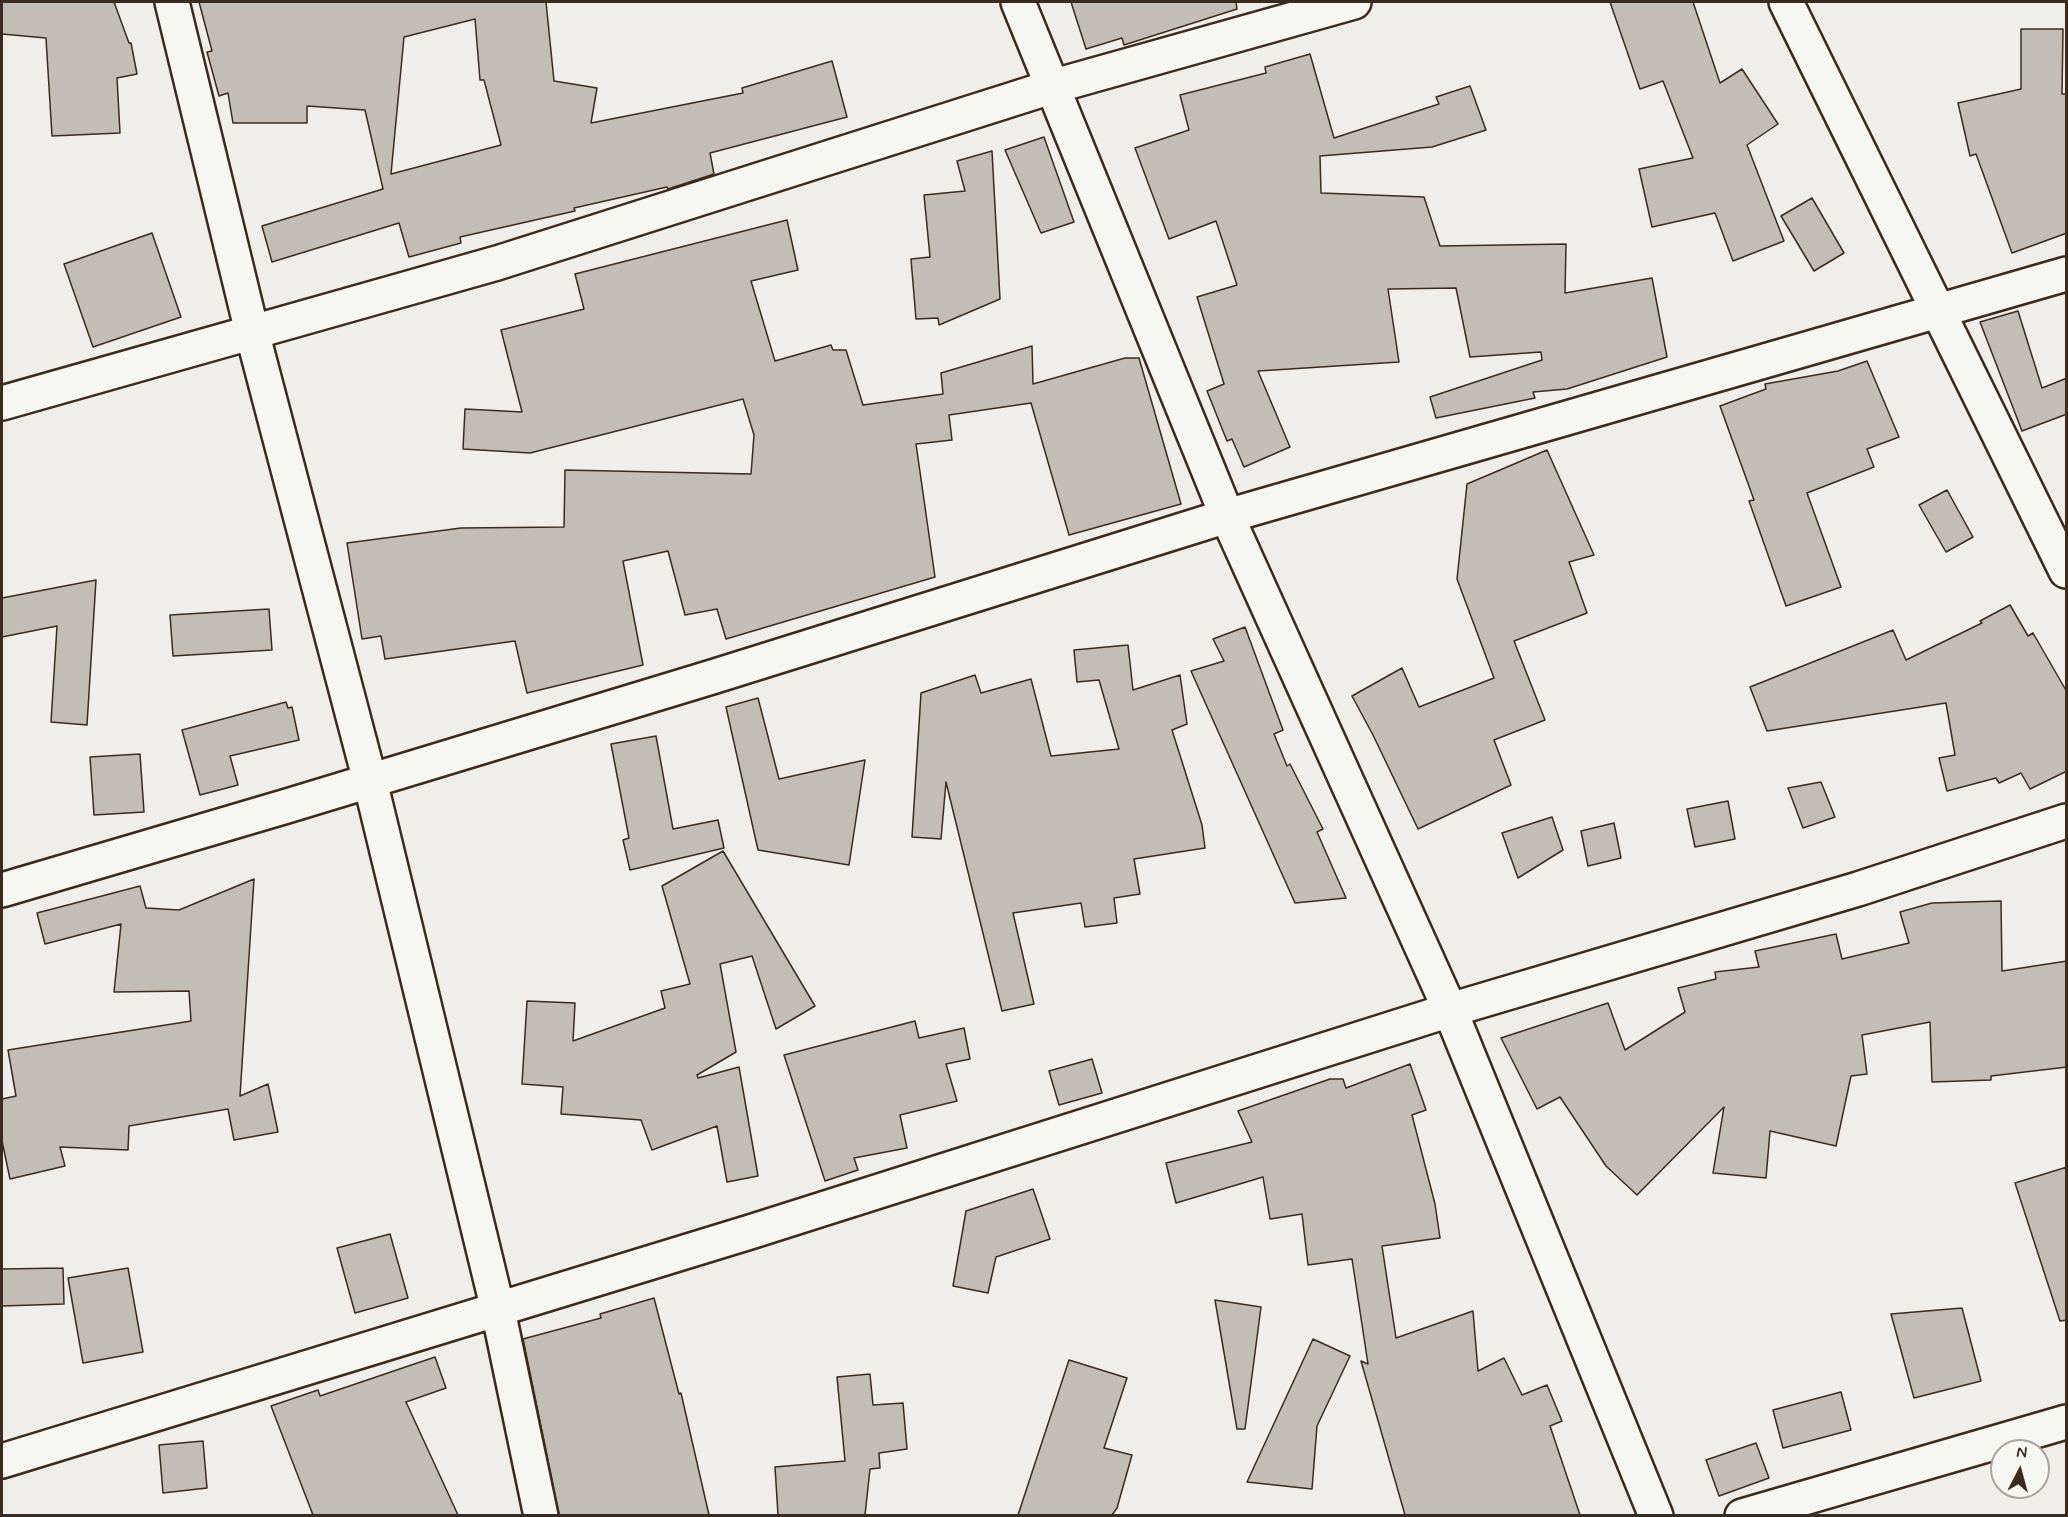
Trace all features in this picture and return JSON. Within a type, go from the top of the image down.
[{"type":"street","points":[[172,2],[252,332],[370,781],[498,1310],[542,1515]]},
{"type":"street","points":[[1018,2],[1227,516],[1450,1010],[1656,1515]]},
{"type":"street","points":[[2,403],[498,263],[1052,87],[1354,2]]},
{"type":"street","points":[[1786,2],[2067,571]]},
{"type":"street","points":[[2,890],[370,781],[1227,516],[2067,274]]},
{"type":"street","points":[[2,1461],[498,1310],[1450,1010],[1858,889],[2067,821]]},
{"type":"street","points":[[1742,1515],[2067,1422]]},
{"type":"building","points":[[2,2],[114,2],[129,43],[131,43],[137,74],[117,78],[120,133],[52,136],[46,38],[2,34]]},
{"type":"building","points":[[199,2],[546,2],[554,81],[597,88],[591,123],[743,93],[742,88],[832,61],[847,117],[710,153],[714,174],[668,189],[667,187],[574,208],[575,211],[460,237],[461,243],[409,257],[399,223],[272,262],[262,226],[383,189],[365,110],[307,106],[307,123],[233,123],[228,93],[219,96],[207,52],[212,51]],"holes":[[[475,19],[480,80],[484,80],[501,145],[391,174],[404,37]]]},
{"type":"building","points":[[1071,2],[1236,2],[1237,9],[1124,45],[1122,38],[1086,49]]},
{"type":"building","points":[[1610,2],[1693,2],[1720,83],[1742,69],[1778,124],[1747,145],[1784,241],[1733,261],[1715,213],[1652,227],[1639,169],[1693,158],[1663,81],[1640,89]]},
{"type":"building","points":[[2021,29],[2063,29],[2062,94],[2067,94],[2067,233],[2012,253],[1976,154],[1970,156],[1958,103],[2021,89]]},
{"type":"building","points":[[1310,54],[1334,138],[1439,104],[1436,97],[1470,86],[1486,130],[1432,147],[1320,156],[1321,193],[1424,197],[1440,246],[1566,244],[1565,293],[1652,278],[1667,357],[1567,389],[1533,392],[1535,398],[1436,418],[1430,397],[1542,360],[1541,352],[1470,357],[1456,288],[1388,289],[1399,362],[1258,371],[1290,447],[1244,467],[1232,439],[1227,441],[1207,391],[1224,384],[1197,297],[1237,285],[1216,221],[1169,239],[1135,148],[1189,130],[1180,95],[1266,73],[1265,67]]},
{"type":"building","points":[[1044,137],[1074,222],[1041,233],[1005,150]]},
{"type":"building","points":[[992,151],[1000,299],[939,325],[938,318],[916,319],[911,259],[930,257],[924,195],[965,191],[957,161]]},
{"type":"building","points":[[1812,198],[1844,253],[1814,271],[1781,216]]},
{"type":"building","points":[[787,220],[798,270],[751,281],[775,361],[831,345],[833,350],[846,350],[863,405],[943,394],[941,373],[1032,346],[1033,384],[1125,358],[1139,358],[1181,504],[1069,535],[1031,403],[949,415],[952,440],[916,444],[935,577],[726,639],[717,609],[685,615],[668,551],[623,561],[643,665],[527,693],[515,641],[385,659],[381,636],[362,639],[347,543],[461,528],[564,527],[565,470],[751,474],[754,435],[743,399],[530,453],[463,449],[465,409],[522,412],[501,330],[584,309],[575,274]]},
{"type":"building","points":[[152,233],[181,317],[93,347],[64,264]]},
{"type":"building","points":[[2018,311],[2042,388],[2067,378],[2067,414],[2022,431],[1980,322]]},
{"type":"building","points":[[1867,361],[1899,437],[1867,449],[1874,467],[1807,493],[1841,587],[1786,606],[1749,501],[1754,500],[1720,406],[1766,389],[1765,384],[1838,371]]},
{"type":"building","points":[[1547,450],[1594,555],[1569,562],[1587,613],[1514,641],[1545,720],[1494,740],[1511,785],[1418,829],[1352,696],[1402,668],[1419,707],[1494,678],[1457,579],[1467,484]]},
{"type":"building","points":[[1947,490],[1973,537],[1946,552],[1919,505]]},
{"type":"building","points":[[96,580],[87,725],[51,722],[57,626],[2,637],[2,598]]},
{"type":"building","points":[[2010,605],[2028,636],[2033,633],[2067,692],[2067,771],[2030,789],[2021,773],[1999,783],[1996,778],[1947,791],[1939,758],[1955,755],[1946,703],[1767,731],[1750,687],[1893,630],[1906,660],[1982,623],[1980,621]]},
{"type":"building","points":[[269,609],[272,650],[173,656],[170,615]]},
{"type":"building","points":[[1245,627],[1283,730],[1274,734],[1287,766],[1290,764],[1323,829],[1317,832],[1346,898],[1295,903],[1191,671],[1224,661],[1213,639]]},
{"type":"building","points":[[1128,645],[1133,690],[1180,675],[1187,724],[1172,730],[1202,825],[1205,848],[1134,859],[1140,894],[1114,898],[1117,923],[1085,927],[1081,903],[1013,913],[1034,1004],[1002,1011],[946,782],[941,839],[912,837],[921,693],[975,675],[981,693],[1031,679],[1051,756],[1119,749],[1099,680],[1077,682],[1074,650]]},
{"type":"building","points":[[758,698],[779,779],[865,760],[849,865],[758,850],[726,707]]},
{"type":"building","points":[[286,702],[288,708],[292,707],[299,740],[230,756],[238,785],[200,795],[182,730]]},
{"type":"building","points":[[656,736],[673,829],[718,820],[724,848],[630,870],[623,840],[629,838],[611,744]]},
{"type":"building","points":[[140,754],[144,812],[94,815],[90,757]]},
{"type":"building","points":[[1821,782],[1835,817],[1803,828],[1788,788]]},
{"type":"building","points":[[1728,801],[1735,839],[1695,847],[1687,809]]},
{"type":"building","points":[[1552,817],[1563,850],[1518,878],[1502,833]]},
{"type":"building","points":[[1614,823],[1621,858],[1588,866],[1581,831]]},
{"type":"building","points":[[723,851],[815,1006],[776,1029],[752,956],[720,964],[736,1052],[697,1075],[698,1078],[739,1067],[758,1176],[727,1182],[717,1126],[652,1150],[641,1120],[561,1114],[563,1087],[522,1084],[527,1001],[575,1003],[573,1041],[665,1008],[661,991],[690,984],[662,886]]},
{"type":"building","points":[[254,879],[240,1096],[268,1084],[278,1132],[234,1140],[228,1109],[129,1126],[128,1150],[60,1147],[65,1166],[10,1179],[2,1141],[2,1099],[16,1096],[8,1050],[191,1021],[189,991],[114,992],[121,924],[45,944],[37,913],[140,886],[146,908],[179,910]]},
{"type":"building","points":[[2001,901],[2002,971],[2067,961],[2067,1067],[1991,1076],[1991,1080],[1932,1082],[1930,1022],[1862,1035],[1867,1074],[1851,1076],[1836,1146],[1770,1131],[1766,1178],[1713,1173],[1724,1107],[1637,1195],[1606,1166],[1560,1097],[1537,1109],[1501,1038],[1608,1003],[1625,1050],[1685,1012],[1678,988],[1716,979],[1715,972],[1759,967],[1755,951],[1836,934],[1842,959],[1909,943],[1900,912],[1932,903]]},
{"type":"building","points":[[915,1021],[919,1038],[964,1028],[970,1059],[946,1064],[957,1101],[900,1115],[907,1148],[854,1158],[858,1170],[825,1181],[784,1055]]},
{"type":"building","points":[[1092,1059],[1102,1093],[1059,1105],[1049,1071]]},
{"type":"building","points":[[1410,1064],[1426,1110],[1412,1115],[1435,1204],[1440,1238],[1382,1246],[1396,1338],[1473,1311],[1478,1371],[1504,1358],[1522,1395],[1547,1385],[1562,1421],[1550,1426],[1580,1515],[1405,1515],[1361,1361],[1368,1364],[1352,1259],[1308,1265],[1302,1214],[1270,1219],[1263,1177],[1176,1203],[1166,1163],[1252,1142],[1238,1111],[1330,1079],[1343,1079],[1346,1088]]},
{"type":"building","points":[[2067,1167],[2067,1320],[2060,1321],[2015,1183]]},
{"type":"building","points":[[1033,1189],[1050,1239],[996,1257],[988,1293],[953,1286],[966,1211]]},
{"type":"building","points":[[390,1234],[408,1298],[355,1313],[337,1248]]},
{"type":"building","points":[[63,1268],[64,1304],[2,1306],[2,1269]]},
{"type":"building","points":[[128,1268],[143,1352],[83,1363],[68,1278]]},
{"type":"building","points":[[654,1298],[679,1394],[681,1393],[709,1515],[559,1515],[523,1339],[601,1318],[600,1314]]},
{"type":"building","points":[[1215,1300],[1261,1307],[1245,1429],[1237,1429]]},
{"type":"building","points":[[1962,1308],[1981,1381],[1914,1398],[1891,1314]]},
{"type":"building","points":[[1313,1339],[1350,1356],[1317,1426],[1312,1489],[1247,1482]]},
{"type":"building","points":[[435,1357],[446,1388],[406,1402],[458,1515],[313,1515],[271,1406],[318,1390],[320,1396]]},
{"type":"building","points":[[1069,1360],[1127,1378],[1104,1448],[1132,1455],[1117,1508],[1112,1515],[1018,1515]]},
{"type":"building","points":[[870,1374],[873,1405],[903,1403],[907,1449],[879,1453],[880,1468],[870,1469],[865,1515],[778,1515],[775,1467],[845,1461],[837,1377]]},
{"type":"building","points":[[1841,1392],[1851,1430],[1783,1448],[1773,1410]]},
{"type":"building","points":[[203,1441],[207,1488],[163,1493],[159,1445]]},
{"type":"building","points":[[1756,1443],[1769,1478],[1719,1496],[1706,1460]]}]
